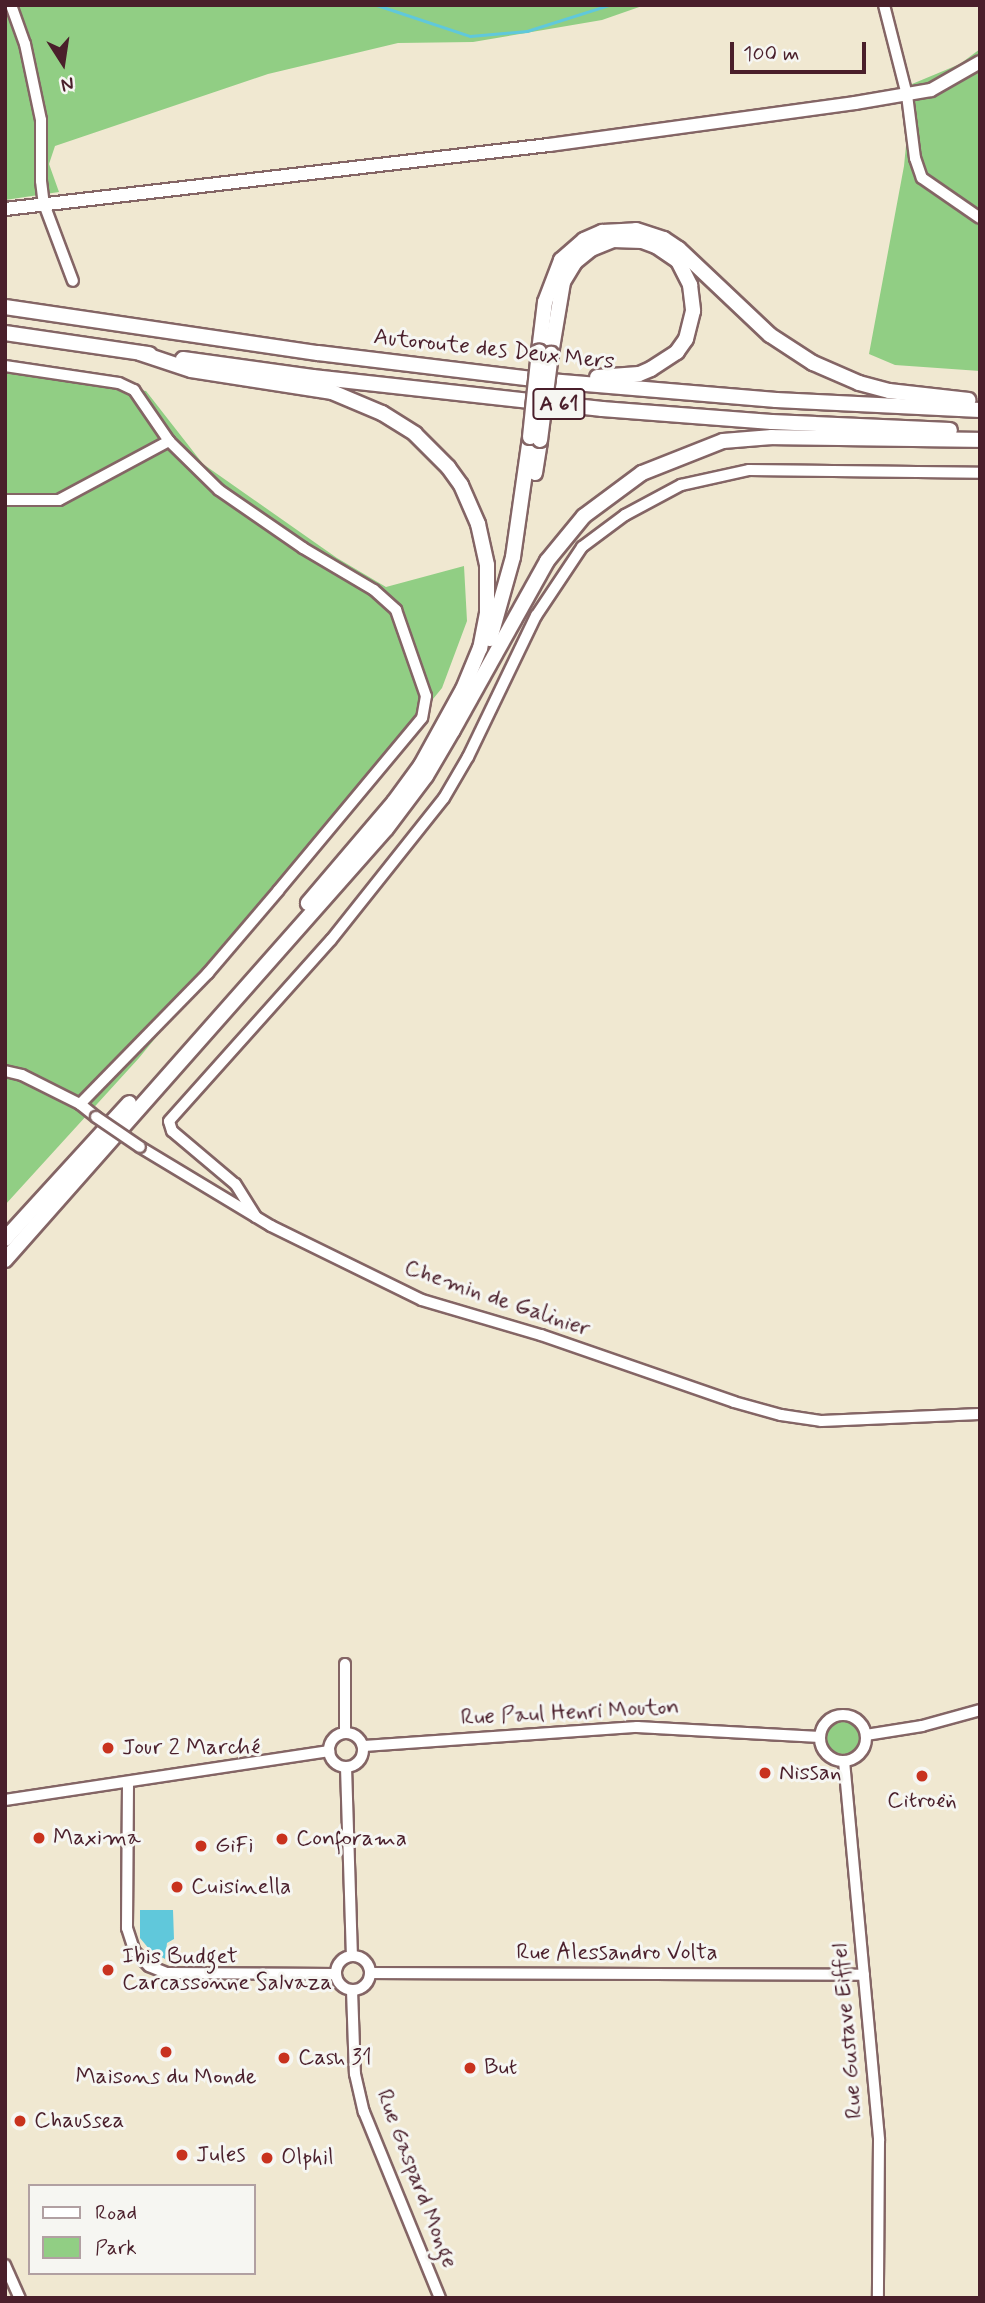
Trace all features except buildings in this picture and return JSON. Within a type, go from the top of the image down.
[{"type":"highway","points":[[479,680],[520,560],[545,353],[549,287],[561,260],[593,236],[616,229],[636,230],[664,239],[679,248],[770,335],[813,363],[859,383],[889,391],[980,401]]},
{"type":"highway","points":[[545,353],[564,282],[575,262],[591,248],[614,240],[642,241],[668,253],[685,272],[692,297],[691,324],[681,345],[665,361],[639,374],[608,378],[577,376],[550,381]]},
{"type":"highway","name":"Autoroute des Deux Mers","points":[[5,307],[318,353],[550,381],[776,400],[980,410]]},
{"type":"highway","name":"Autoroute des Deux Mers","points":[[5,333],[313,377],[602,409],[772,422],[980,431]]},
{"type":"highway","points":[[140,353],[191,370],[332,391],[394,419],[436,453],[461,485],[473,508],[487,565],[489,587],[483,635],[463,689]]},
{"type":"highway","points":[[5,1239],[378,822],[421,765],[463,689],[483,659],[503,596],[535,438]]},
{"type":"highway","points":[[5,1260],[386,829],[426,776],[547,561],[566,535],[602,501],[660,464],[704,446],[746,439],[980,440]]},
{"type":"main road","points":[[5,209],[549,145],[907,95],[931,90],[980,62]]},
{"type":"street","points":[[11,5],[24,44],[41,120],[41,181],[44,204],[73,281]]},
{"type":"street","points":[[884,5],[907,95],[915,158],[922,178],[980,218]]},
{"type":"street","points":[[5,366],[119,383],[134,390],[169,441],[219,489],[303,548],[374,590],[396,610],[426,696],[422,718],[278,891],[208,973],[80,1104]]},
{"type":"street","points":[[5,500],[58,500],[169,441]]},
{"type":"street","points":[[256,1217],[235,1184],[172,1130],[169,1121],[331,940],[444,798],[468,757],[536,616],[582,547],[625,515],[681,485],[749,470],[980,474]]},
{"type":"street","name":"Chemin de Galinier","points":[[5,1071],[22,1075],[80,1104],[140,1147],[256,1217],[422,1300],[541,1335],[781,1415],[821,1420],[980,1414]]},
{"type":"street","points":[[345,1664],[345,1732]]},
{"type":"street","points":[[866,1735],[922,1726],[980,1710]]},
{"type":"street","points":[[842,1715],[858,1721],[866,1735],[863,1750],[852,1760],[844,1761],[830,1757],[821,1744],[820,1737],[827,1722],[842,1715]]},
{"type":"street","name":"Rue Paul Henri Mouton","points":[[364,1746],[549,1731],[638,1727],[820,1737]]},
{"type":"street","points":[[345,1732],[354,1734],[364,1746],[362,1758],[346,1767],[334,1762],[329,1751],[333,1738],[345,1732]]},
{"type":"street","points":[[5,1800],[329,1751]]},
{"type":"street","name":"Rue Gustave Eiffel","points":[[844,1761],[879,2140],[878,2298]]},
{"type":"street","points":[[346,1767],[352,1956]]},
{"type":"street","points":[[128,1783],[127,1928],[135,1952],[149,1966],[166,1973],[335,1974]]},
{"type":"street","points":[[352,1956],[365,1961],[370,1973],[365,1986],[352,1990],[340,1985],[335,1974],[340,1961],[352,1956]]},
{"type":"street","name":"Rue Alessandro Volta","points":[[370,1973],[864,1975]]},
{"type":"street","name":"Rue Gaspard Monge","points":[[352,1990],[355,2074],[364,2112],[440,2298]]},
{"type":"street","points":[[5,2264],[20,2298]]},
{"type":"green space","points":[[5,5],[645,5],[602,20],[473,42],[398,43],[268,74],[55,146],[49,164],[59,192],[5,200]]},
{"type":"green space","points":[[980,49],[980,371],[895,365],[869,354],[904,166],[912,84],[960,64]]},
{"type":"green space","points":[[5,369],[146,391],[203,464],[337,558],[386,587],[464,566],[467,621],[442,688],[139,1058],[5,1205]]},
{"type":"green space","points":[[843,1722],[855,1726],[859,1738],[855,1750],[843,1754],[831,1750],[827,1738],[831,1726]]},
{"type":"water","points":[[140,1910],[173,1910],[174,1939],[167,1943],[165,1959],[150,1950],[140,1938]]},
{"type":"waterway","points":[[377,5],[470,36],[527,31],[609,5]]},
{"type":"place","name":"Jour 2 Marché","points":[[108,1748]]},
{"type":"place","name":"Nissan","points":[[765,1773]]},
{"type":"place","name":"Citroën","points":[[922,1776]]},
{"type":"place","name":"Maxima","points":[[39,1838]]},
{"type":"place","name":"Conforama","points":[[282,1839]]},
{"type":"place","name":"GiFi","points":[[201,1846]]},
{"type":"place","name":"Cuisinella","points":[[177,1887]]},
{"type":"place","name":"Ibis Budget Carcassonne Salvaza","points":[[108,1970]]},
{"type":"place","name":"Maisons du Monde","points":[[166,2052]]},
{"type":"place","name":"Cash 31","points":[[284,2058]]},
{"type":"place","name":"But","points":[[470,2068]]},
{"type":"place","name":"Chaussea","points":[[20,2121]]},
{"type":"place","name":"Jules","points":[[182,2155]]},
{"type":"place","name":"Olphil","points":[[267,2158]]}]
